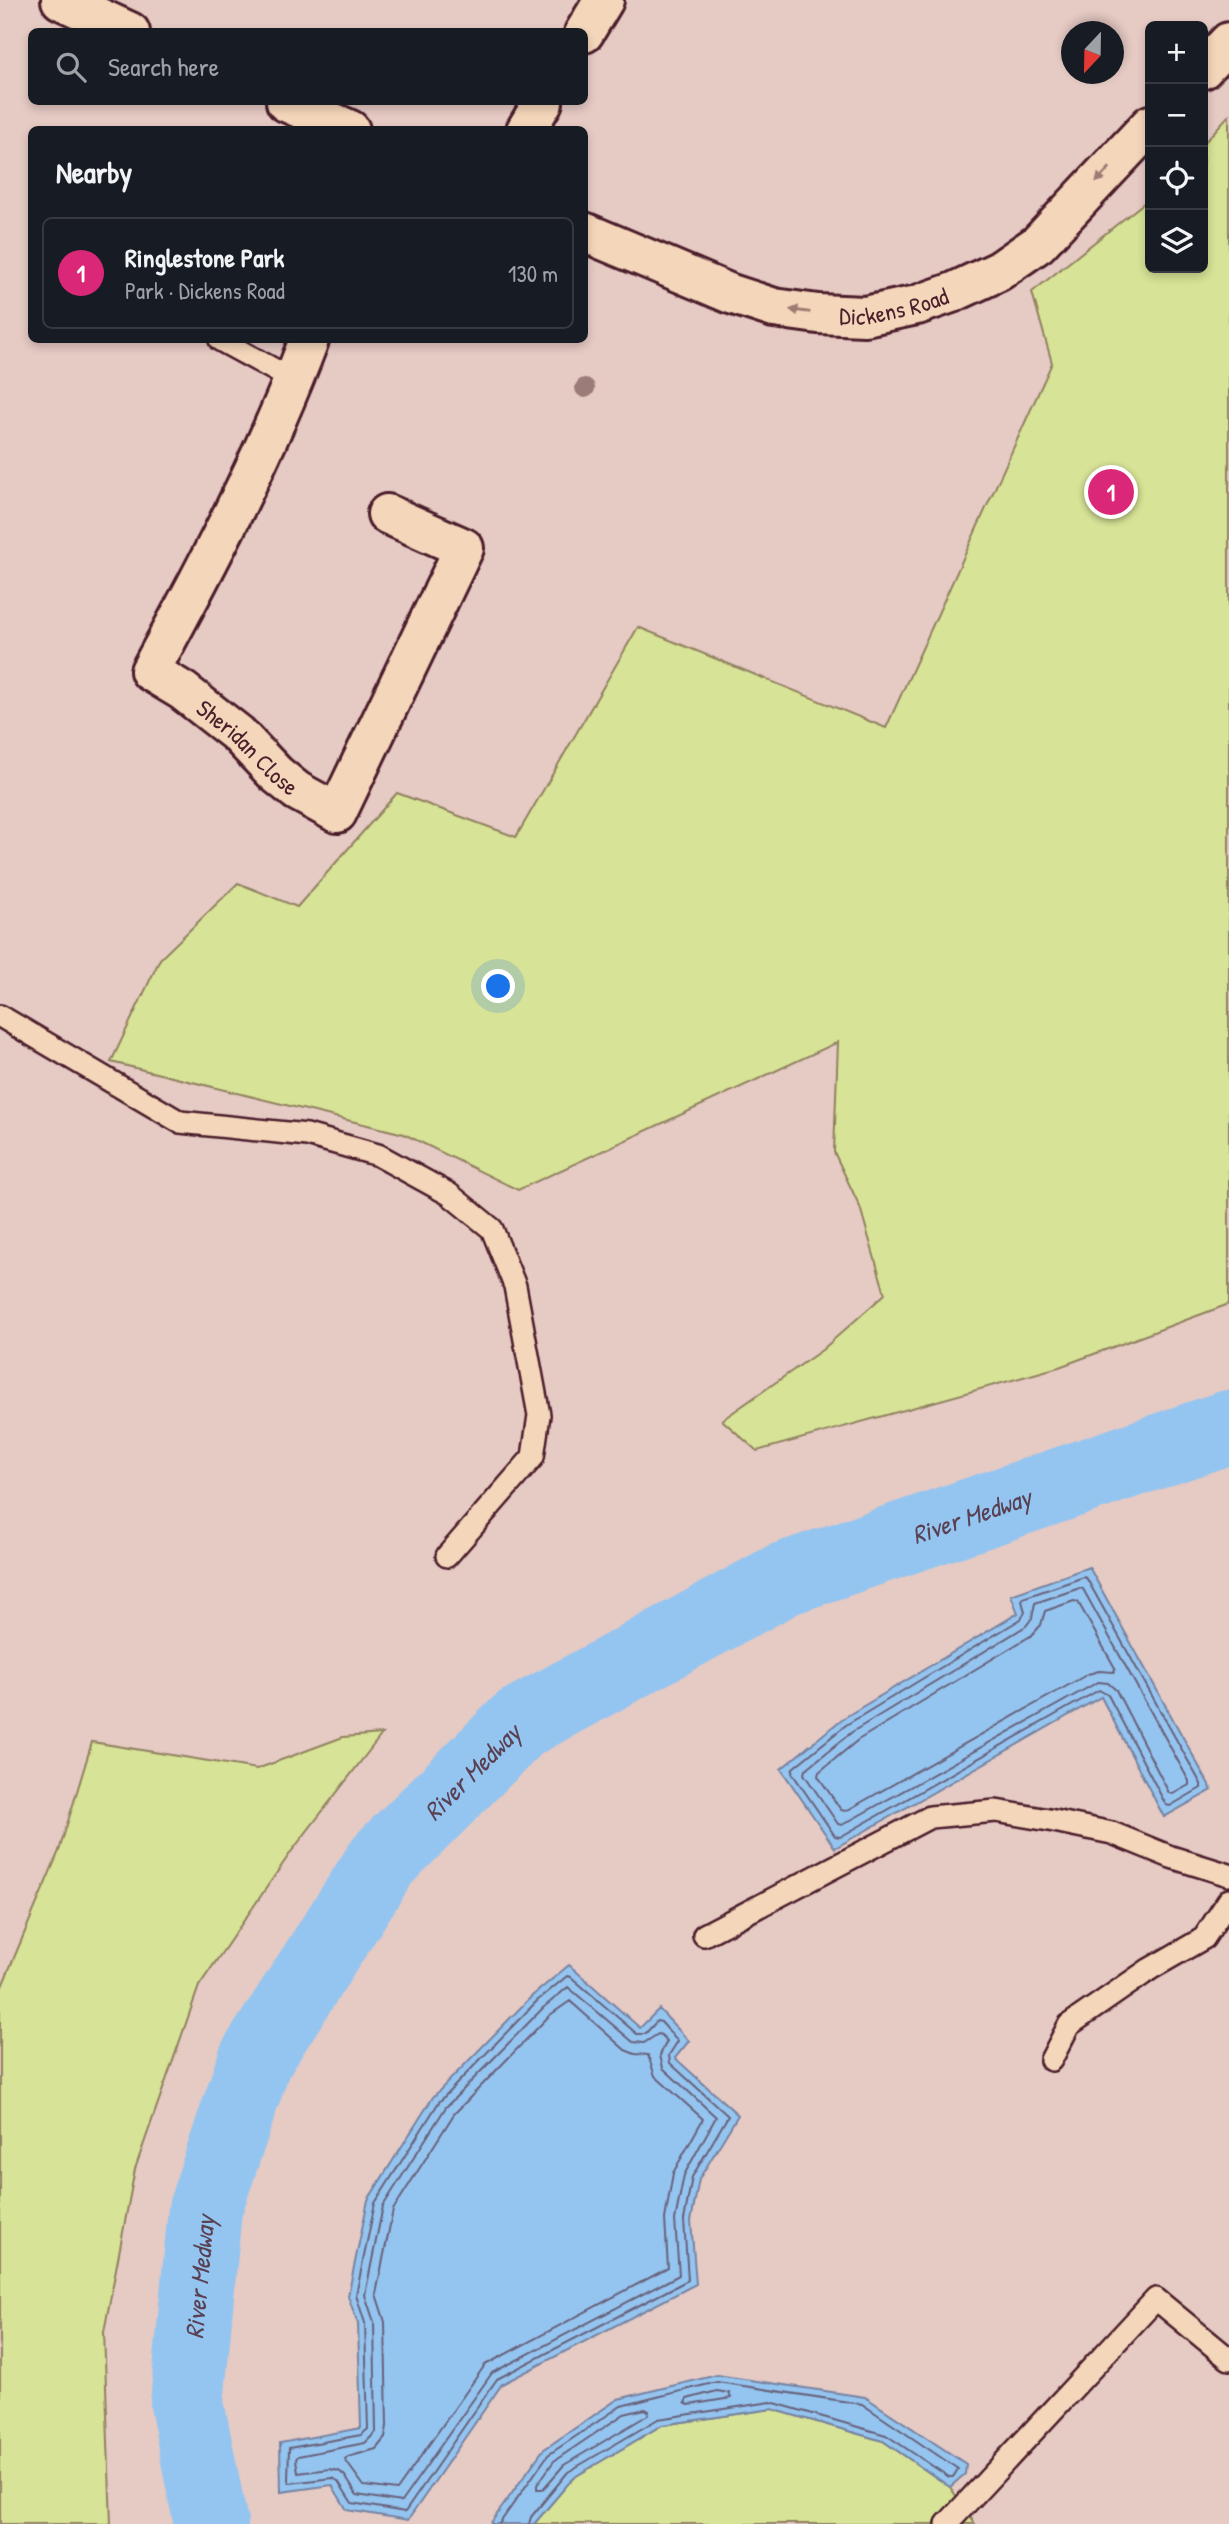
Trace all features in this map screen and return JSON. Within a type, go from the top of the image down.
[{"type":"street","points":[[61,0],[121,28]]},
{"type":"street","points":[[587,28],[604,0]]},
{"type":"street","points":[[1208,64],[1229,42]]},
{"type":"street","points":[[293,105],[341,126]]},
{"type":"street","points":[[528,126],[541,105]]},
{"type":"street","name":"Dickens Road","points":[[588,234],[731,294],[774,308],[864,316],[917,305],[954,292],[999,271],[1038,244],[1145,130]]},
{"type":"street","name":"Sheridan Close","points":[[308,343],[206,569],[150,671],[183,691],[238,734],[276,774],[297,791],[337,813],[464,548],[387,514]]},
{"type":"lane","points":[[225,343],[293,380]]},
{"type":"lane","points":[[0,1016],[180,1122],[307,1135],[378,1155],[449,1194],[492,1229],[515,1286],[539,1415],[533,1457],[447,1556]]},
{"type":"lane","points":[[705,1936],[930,1817],[996,1811],[1049,1819],[1112,1833],[1171,1857],[1229,1875]]},
{"type":"lane","points":[[1051,2060],[1069,2025],[1139,1975],[1204,1938],[1229,1900]]},
{"type":"lane","points":[[947,2524],[1156,2300],[1229,2358]]},
{"type":"green space","points":[[1229,115],[1229,1304],[1059,1367],[757,1451],[722,1420],[822,1350],[885,1294],[860,1207],[834,1152],[838,1042],[518,1190],[404,1134],[111,1062],[160,959],[238,883],[297,907],[397,793],[516,837],[638,627],[886,728],[1052,363],[1032,292],[1145,202],[1145,273],[1208,273],[1208,138]]},
{"type":"green space","points":[[382,1734],[291,1852],[199,1986],[135,2169],[104,2332],[111,2524],[0,2524],[0,1991],[59,1851],[92,1742],[257,1769],[343,1737]]},
{"type":"green space","points":[[772,2409],[883,2441],[950,2487],[975,2524],[534,2524],[573,2478],[662,2425]]},
{"type":"water","points":[[1089,1567],[1212,1790],[1164,1817],[1101,1697],[835,1848],[781,1769],[842,1719],[1018,1613],[1011,1595]]},
{"type":"water","points":[[569,1965],[640,2028],[659,2009],[689,2041],[675,2058],[738,2115],[699,2179],[691,2221],[696,2284],[502,2384],[408,2520],[347,2510],[332,2485],[281,2492],[280,2443],[361,2428],[358,2324],[348,2296],[368,2200],[433,2097],[532,1996]]},
{"type":"water","points":[[717,2375],[865,2397],[966,2464],[965,2474],[950,2487],[883,2441],[772,2409],[662,2425],[573,2478],[534,2524],[490,2524],[543,2450],[618,2399]]},
{"type":"waterway","name":"River Medway","points":[[211,2524],[187,2404],[205,2209],[255,2060],[383,1860],[520,1723],[784,1579],[1229,1427]]},
{"type":"place","name":"Ringlestone Park","points":[[1111,492]]}]
